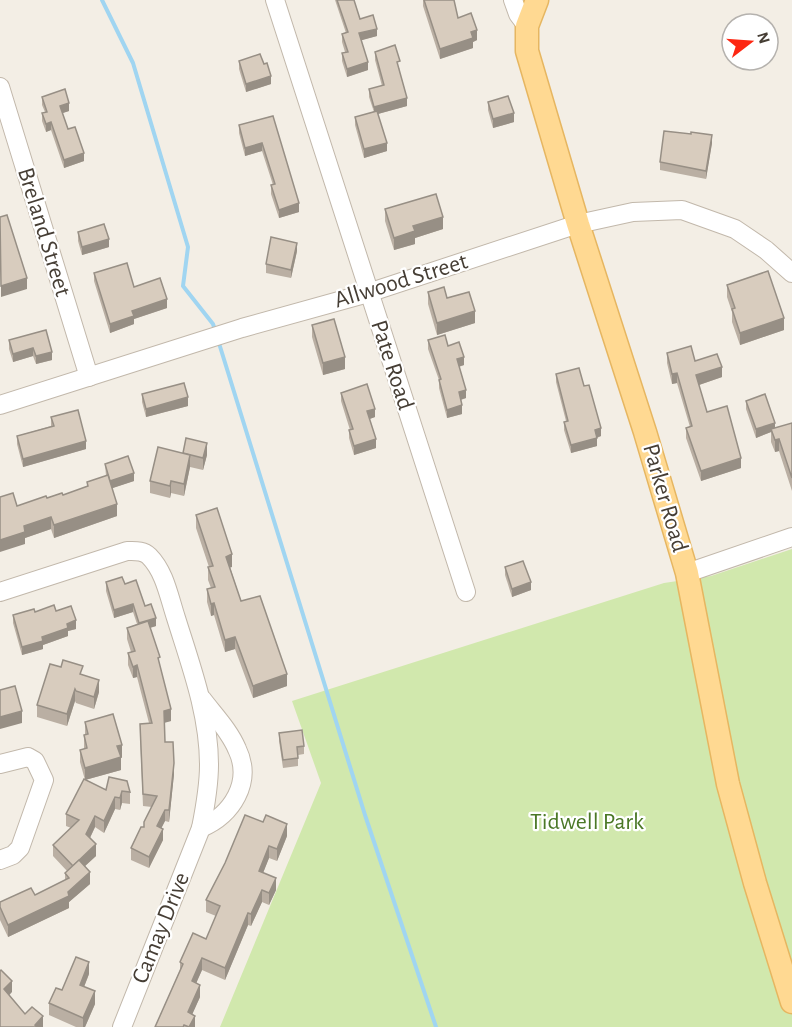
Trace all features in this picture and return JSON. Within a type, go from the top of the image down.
[{"type":"main road","name":"Parker Road","points":[[537,0],[519,13],[526,51],[687,573],[728,784],[755,884],[792,1002]]},
{"type":"street","name":"Pate Road","points":[[275,0],[466,592]]},
{"type":"street","name":"Breland Street","points":[[0,87],[89,377]]},
{"type":"street","name":"Allwood Street","points":[[0,405],[243,328],[368,293],[578,224],[633,212],[682,210],[735,229],[766,250],[792,273]]},
{"type":"street","points":[[687,573],[792,537]]},
{"type":"street","name":"Camay Drive","points":[[0,592],[127,551],[147,554],[160,571],[200,697],[209,766],[206,804],[201,828],[122,1027]]},
{"type":"street","name":"Camay Drive","points":[[200,697],[227,731],[238,751],[243,773],[240,793],[230,809],[215,823],[201,828]]},
{"type":"street","points":[[0,764],[28,757],[35,761],[44,780],[20,848],[13,855],[0,860]]},
{"type":"green space","name":"Tidwell Park","points":[[792,549],[792,1027],[220,1027],[321,783],[292,701],[664,583],[711,576]]},
{"type":"building","points":[[337,0],[354,0],[360,19],[373,15],[377,29],[359,33],[368,62],[347,69],[342,53],[348,52],[342,34],[348,32]]},
{"type":"building","points":[[424,0],[454,0],[458,18],[471,13],[477,30],[471,32],[473,38],[440,49]]},
{"type":"building","points":[[395,45],[400,61],[397,62],[407,98],[374,107],[369,89],[384,85],[375,52]]},
{"type":"building","points":[[260,54],[264,64],[267,63],[271,76],[246,84],[239,61]]},
{"type":"building","points":[[65,89],[69,103],[60,106],[68,129],[75,127],[84,153],[64,160],[51,122],[46,124],[42,113],[47,112],[42,97]]},
{"type":"building","points":[[508,96],[514,113],[493,119],[488,102]]},
{"type":"building","points":[[377,111],[387,143],[364,149],[355,117]]},
{"type":"building","points":[[273,116],[299,203],[279,210],[271,185],[275,184],[262,143],[245,148],[239,125]]},
{"type":"building","points":[[664,131],[712,135],[706,171],[660,162]]},
{"type":"building","points":[[436,194],[443,217],[413,226],[415,231],[394,238],[385,209]]},
{"type":"building","points":[[7,215],[27,278],[1,286],[0,217]]},
{"type":"building","points":[[104,224],[109,239],[82,247],[78,232]]},
{"type":"building","points":[[271,237],[297,243],[291,270],[266,264]]},
{"type":"building","points":[[127,263],[134,287],[160,278],[167,299],[132,311],[134,316],[110,324],[94,273]]},
{"type":"building","points":[[768,271],[784,318],[740,333],[727,285]]},
{"type":"building","points":[[444,287],[447,298],[469,292],[475,311],[437,323],[428,292]]},
{"type":"building","points":[[334,319],[345,357],[323,363],[312,325]]},
{"type":"building","points":[[46,330],[52,352],[36,356],[33,348],[13,354],[9,340]]},
{"type":"building","points":[[445,335],[448,346],[459,342],[464,357],[457,359],[466,390],[459,392],[462,405],[447,410],[439,380],[441,379],[428,340]]},
{"type":"building","points":[[691,346],[695,361],[717,354],[722,367],[696,375],[707,412],[727,406],[741,458],[701,471],[686,428],[692,426],[677,373],[672,374],[667,353]]},
{"type":"building","points":[[579,368],[584,386],[589,385],[601,428],[595,430],[597,438],[571,445],[564,422],[568,421],[556,374]]},
{"type":"building","points":[[184,383],[188,397],[146,409],[142,394]]},
{"type":"building","points":[[367,384],[375,409],[367,411],[376,439],[354,446],[349,430],[353,429],[341,393]]},
{"type":"building","points":[[765,394],[775,423],[756,429],[746,401]]},
{"type":"building","points":[[78,410],[86,441],[23,459],[17,436],[54,426],[51,417]]},
{"type":"building","points":[[792,423],[792,478],[779,439],[775,440],[771,429]]},
{"type":"building","points":[[186,438],[207,443],[203,458],[183,453]]},
{"type":"building","points":[[158,447],[190,455],[184,484],[171,481],[170,486],[150,481]]},
{"type":"building","points":[[128,456],[134,473],[110,481],[105,464]]},
{"type":"building","points":[[108,475],[117,504],[54,525],[51,517],[24,526],[25,532],[0,540],[0,497],[13,493],[17,506],[46,496],[47,498],[62,493],[63,495],[88,486],[87,482]]},
{"type":"building","points":[[217,508],[232,554],[226,557],[241,601],[260,596],[287,674],[253,686],[235,637],[225,640],[214,603],[211,604],[207,589],[215,587],[208,567],[213,566],[196,515]]},
{"type":"building","points":[[523,561],[531,582],[512,589],[505,567]]},
{"type":"building","points":[[122,577],[125,584],[136,580],[145,606],[151,604],[156,618],[139,623],[133,604],[114,610],[106,582]]},
{"type":"building","points":[[54,605],[56,611],[71,606],[76,620],[67,624],[68,628],[42,637],[43,641],[22,647],[13,615],[34,609],[35,612]]},
{"type":"building","points":[[148,621],[160,657],[158,658],[171,709],[164,711],[165,742],[173,742],[174,763],[169,810],[165,810],[157,826],[163,829],[149,857],[131,848],[141,827],[144,827],[144,822],[157,796],[143,794],[140,724],[152,723],[137,665],[133,667],[128,653],[135,651],[127,628]]},
{"type":"building","points":[[63,660],[83,666],[80,674],[99,680],[94,697],[75,689],[67,714],[37,705],[50,664],[61,667]]},
{"type":"building","points":[[15,686],[22,711],[0,717],[0,690]]},
{"type":"building","points":[[113,714],[122,745],[117,746],[121,757],[85,768],[80,750],[87,748],[84,735],[88,734],[85,722]]},
{"type":"building","points":[[302,730],[304,746],[297,747],[298,758],[283,760],[279,733]]},
{"type":"building","points":[[109,777],[127,781],[130,792],[122,791],[120,798],[115,797],[104,821],[95,816],[86,834],[96,844],[73,866],[53,845],[79,820],[66,814],[84,779],[106,790]]},
{"type":"building","points":[[245,815],[263,822],[266,815],[287,824],[277,849],[269,846],[259,871],[276,878],[269,893],[262,890],[251,914],[248,913],[225,968],[202,958],[192,981],[200,985],[188,1012],[195,1016],[189,1027],[184,1025],[183,1027],[155,1027],[183,964],[180,962],[193,933],[206,939],[220,906],[206,900],[225,863]]},
{"type":"building","points":[[79,860],[90,872],[68,892],[69,896],[8,925],[0,902],[31,888],[35,895],[69,878],[65,873]]},
{"type":"building","points":[[76,957],[89,962],[80,985],[95,991],[83,1018],[49,1003],[56,988],[62,990]]},
{"type":"building","points":[[1,970],[12,981],[4,989],[25,1014],[32,1007],[43,1016],[35,1025],[38,1027],[0,1027]]},
{"type":"waterway","points":[[102,0],[133,63],[188,247],[183,286],[213,324],[215,330]]},
{"type":"waterway","points":[[218,340],[365,815],[436,1027]]}]
